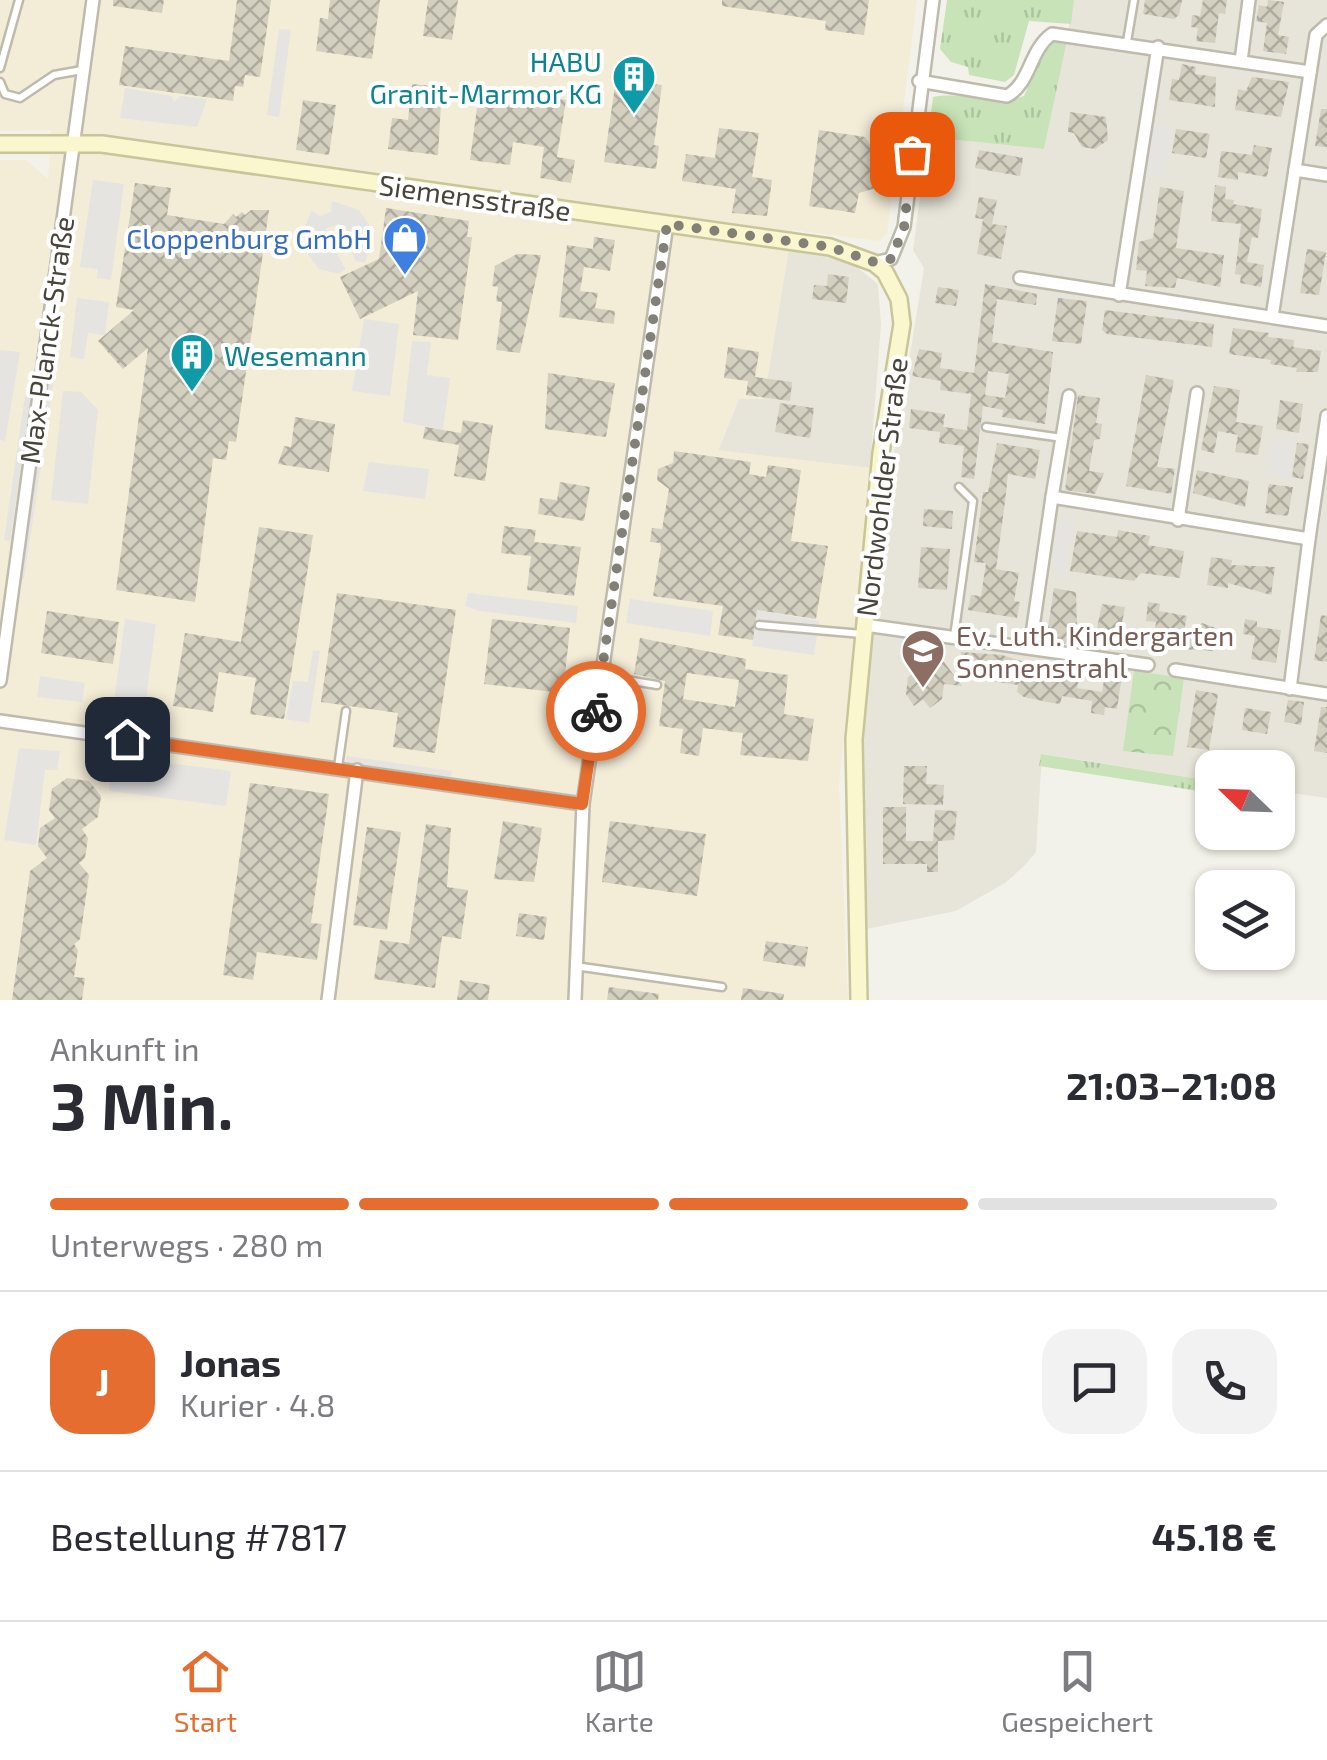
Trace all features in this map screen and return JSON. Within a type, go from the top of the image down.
[{"type":"main road","name":"Siemensstraße","points":[[0,144],[73,142],[830,247],[874,262]]},
{"type":"main road","name":"Nordwohlder Straße","points":[[859,1000],[852,800],[886,410],[902,324],[892,282],[874,262]]},
{"type":"street","name":"Max-Planck-Straße","points":[[0,681],[92,0]]},
{"type":"street","points":[[874,262],[891,259],[904,228],[919,80],[933,0]]},
{"type":"street","points":[[1241,60],[1250,0]]},
{"type":"street","points":[[1272,317],[1316,35],[1326,25]]},
{"type":"street","points":[[919,80],[1007,96],[1019,89],[1039,43],[1052,34],[1127,42],[1310,72]]},
{"type":"street","points":[[1119,294],[1158,47]]},
{"type":"street","points":[[1294,170],[1327,175]]},
{"type":"street","points":[[575,1000],[582,804],[667,224]]},
{"type":"street","points":[[1020,278],[1327,326]]},
{"type":"street","points":[[1178,520],[1197,393]]},
{"type":"street","points":[[1030,648],[1069,396]]},
{"type":"street","points":[[1290,689],[1327,416]]},
{"type":"street","points":[[1052,497],[1309,539]]},
{"type":"street","points":[[865,630],[954,637],[1148,666]]},
{"type":"street","points":[[1175,670],[1327,694]]},
{"type":"street","points":[[0,721],[582,804]]},
{"type":"street","points":[[328,1000],[358,770]]},
{"type":"lane","points":[[0,68],[19,0]]},
{"type":"lane","points":[[1127,42],[1134,0]]},
{"type":"lane","points":[[0,82],[2,94],[29,96],[54,75],[82,70]]},
{"type":"lane","points":[[986,427],[1062,438]]},
{"type":"lane","points":[[954,637],[973,501],[959,487]]},
{"type":"lane","points":[[759,624],[865,630]]},
{"type":"lane","points":[[601,676],[657,684]]},
{"type":"lane","points":[[338,768],[346,712]]},
{"type":"lane","points":[[574,966],[722,987]]},
{"type":"shaded area","points":[[0,0],[917,0],[887,234],[879,241],[792,230],[764,399],[739,399],[718,450],[870,468],[839,786],[848,1000],[0,1000],[0,160],[26,160],[48,179],[51,130],[0,131]]},
{"type":"shaded area","points":[[1074,0],[1327,0],[1327,798],[1295,793],[1295,750],[1195,750],[1195,778],[1042,754],[1036,852],[1023,867],[1005,883],[956,911],[866,929],[860,741],[892,465],[924,268],[913,250],[928,137],[1044,149]]},
{"type":"shaded area","points":[[279,29],[291,30],[279,117],[267,115]]},
{"type":"shaded area","points":[[125,88],[172,96],[174,102],[181,96],[207,99],[197,127],[120,118]]},
{"type":"shaded area","points":[[1154,123],[1173,126],[1165,177],[1146,174]]},
{"type":"shaded area","points":[[93,180],[124,184],[111,280],[97,278],[98,269],[80,267]]},
{"type":"shaded area","points":[[332,201],[359,210],[374,232],[365,263],[356,261],[339,224],[325,229],[345,269],[339,274],[319,269],[300,243],[311,211],[320,216],[331,212]]},
{"type":"shaded area","points":[[789,247],[853,264],[878,284],[881,324],[870,468],[718,451],[739,399],[764,398]]},
{"type":"shaded area","points":[[77,298],[109,302],[105,335],[88,333],[84,359],[70,357]]},
{"type":"shaded area","points":[[364,319],[399,324],[390,396],[352,391]]},
{"type":"shaded area","points":[[412,341],[431,342],[427,375],[450,378],[443,430],[403,422]]},
{"type":"shaded area","points":[[0,350],[20,352],[5,441],[0,440]]},
{"type":"shaded area","points":[[46,384],[53,385],[24,579],[17,578]]},
{"type":"shaded area","points":[[63,391],[81,392],[98,410],[88,504],[51,500]]},
{"type":"shaded area","points":[[25,396],[31,397],[10,541],[4,540]]},
{"type":"shaded area","points":[[1273,439],[1297,443],[1291,478],[1268,474]]},
{"type":"shaded area","points":[[369,462],[429,469],[425,499],[363,491]]},
{"type":"shaded area","points":[[1076,517],[1066,573],[1052,570],[1059,520]]},
{"type":"shaded area","points":[[468,593],[578,606],[576,623],[480,611],[465,606]]},
{"type":"shaded area","points":[[630,599],[713,611],[710,636],[626,623]]},
{"type":"shaded area","points":[[757,610],[819,621],[814,655],[752,646]]},
{"type":"shaded area","points":[[125,619],[156,624],[144,714],[113,710]]},
{"type":"shaded area","points":[[313,650],[320,651],[309,723],[286,719],[293,681],[308,682]]},
{"type":"shaded area","points":[[40,676],[85,683],[82,702],[37,697]]},
{"type":"shaded area","points":[[19,748],[60,751],[57,770],[45,770],[36,845],[4,840]]},
{"type":"shaded area","points":[[113,756],[231,771],[226,806],[109,791]]},
{"type":"shaded area","points":[[347,756],[452,771],[451,777],[346,762]]},
{"type":"green space","points":[[947,0],[1074,0],[1071,24],[1029,21],[1014,75],[1005,82],[969,75],[968,67],[951,62],[940,49]]},
{"type":"green space","points":[[1067,40],[1044,149],[928,137],[933,97],[1003,100],[1024,96],[1049,41]]},
{"type":"green space","points":[[1134,671],[1184,678],[1173,756],[1123,751]]},
{"type":"green space","points":[[1041,754],[1195,778],[1195,790],[1039,766]]},
{"type":"building","points":[[113,0],[164,0],[162,13],[113,6]]},
{"type":"building","points":[[237,0],[271,0],[260,77],[245,75],[243,87],[235,86],[233,101],[119,85],[125,46],[229,61]]},
{"type":"building","points":[[330,0],[380,0],[372,59],[316,51],[320,18],[328,19]]},
{"type":"building","points":[[428,0],[458,0],[452,40],[423,36]]},
{"type":"building","points":[[722,0],[869,0],[864,35],[825,30],[826,21],[722,6]]},
{"type":"building","points":[[1145,0],[1182,0],[1179,15],[1174,19],[1143,14]]},
{"type":"building","points":[[1203,0],[1227,0],[1225,14],[1219,13],[1215,43],[1196,41],[1198,28],[1191,27],[1192,15],[1200,16]]},
{"type":"building","points":[[1268,0],[1284,2],[1278,35],[1289,37],[1286,54],[1263,51],[1267,23],[1256,21],[1259,5],[1267,7]]},
{"type":"building","points":[[1182,64],[1196,67],[1195,74],[1216,77],[1215,107],[1169,100],[1172,79],[1179,80]]},
{"type":"building","points":[[1252,77],[1289,82],[1281,117],[1235,110],[1238,89],[1246,91]]},
{"type":"building","name":"HABU Granit-Marmor KG","points":[[616,79],[662,85],[654,145],[659,146],[656,169],[604,162]]},
{"type":"building","points":[[412,84],[442,87],[438,155],[388,149],[392,118],[408,120]]},
{"type":"building","points":[[530,95],[566,100],[557,157],[575,160],[571,183],[540,178],[544,147],[513,142],[510,165],[470,160],[478,100],[529,107]]},
{"type":"building","points":[[303,100],[336,105],[329,155],[296,150]]},
{"type":"building","points":[[1321,109],[1327,109],[1327,147],[1315,146]]},
{"type":"building","points":[[1070,112],[1106,117],[1108,140],[1095,149],[1082,147],[1074,133],[1068,132]]},
{"type":"building","points":[[719,128],[759,133],[752,177],[772,180],[767,216],[732,213],[736,189],[682,181],[686,154],[715,158]]},
{"type":"building","points":[[1176,129],[1210,134],[1206,158],[1172,153]]},
{"type":"building","points":[[819,130],[865,137],[880,161],[876,188],[859,193],[855,213],[809,206]]},
{"type":"building","points":[[1254,145],[1272,148],[1267,177],[1238,172],[1238,180],[1218,177],[1221,151],[1252,155]]},
{"type":"building","points":[[979,150],[1023,158],[1020,176],[975,168]]},
{"type":"building","name":"Wesemann","points":[[135,183],[171,188],[167,215],[224,224],[233,214],[236,217],[251,210],[269,210],[236,442],[229,441],[226,460],[213,458],[195,602],[116,590],[148,348],[123,369],[98,341],[134,310],[116,307]]},
{"type":"building","points":[[1215,185],[1226,187],[1225,199],[1234,200],[1233,204],[1262,209],[1258,238],[1252,237],[1247,262],[1264,265],[1261,287],[1240,283],[1241,275],[1235,274],[1241,224],[1211,221]]},
{"type":"building","points":[[1160,187],[1184,191],[1176,248],[1224,255],[1220,287],[1177,278],[1175,288],[1145,286],[1147,271],[1136,270],[1139,242],[1153,238]]},
{"type":"building","points":[[979,197],[997,200],[992,224],[1007,226],[1001,259],[977,254],[983,219],[975,218]]},
{"type":"building","name":"Cloppenburg GmbH","points":[[386,208],[469,221],[467,237],[472,237],[458,340],[413,335],[418,291],[360,319],[340,277],[379,259]]},
{"type":"building","points":[[594,237],[615,240],[610,271],[584,267],[580,291],[598,293],[595,308],[615,311],[614,324],[559,317],[567,245],[593,249]]},
{"type":"building","points":[[1307,249],[1326,252],[1319,295],[1300,293]]},
{"type":"building","points":[[517,254],[541,255],[520,353],[496,350],[502,302],[496,301],[498,287],[492,286],[495,266]]},
{"type":"building","points":[[828,274],[849,277],[846,303],[812,299],[814,285],[827,286]]},
{"type":"building","points":[[985,284],[1037,294],[1036,305],[997,299],[992,342],[1053,352],[1045,424],[1002,417],[1003,410],[983,406],[974,479],[961,477],[964,446],[939,443],[940,432],[909,428],[911,409],[945,414],[943,427],[967,430],[971,394],[940,390],[941,381],[912,376],[919,349],[942,353],[940,368],[974,373]],"holes":[[[988,371],[1009,374],[1005,398],[985,395]]]},
{"type":"building","points":[[938,287],[959,290],[956,306],[935,303]]},
{"type":"building","points":[[1058,298],[1087,301],[1081,344],[1052,341]]},
{"type":"building","points":[[1105,310],[1214,324],[1212,347],[1107,334],[1102,330]]},
{"type":"building","points":[[1233,328],[1269,333],[1268,337],[1294,340],[1293,347],[1321,351],[1318,372],[1296,372],[1297,368],[1270,364],[1271,360],[1229,354]]},
{"type":"building","points":[[728,347],[759,352],[755,377],[792,382],[790,401],[746,395],[748,381],[724,378]]},
{"type":"building","points":[[548,373],[615,383],[606,437],[545,429]]},
{"type":"building","points":[[1146,375],[1174,380],[1157,467],[1175,469],[1171,494],[1126,486]]},
{"type":"building","points":[[1214,386],[1240,390],[1236,422],[1263,426],[1258,455],[1235,452],[1238,435],[1218,431],[1214,453],[1201,450]]},
{"type":"building","points":[[1078,395],[1100,398],[1096,423],[1102,424],[1100,439],[1094,440],[1089,471],[1104,473],[1095,494],[1065,490]]},
{"type":"building","points":[[1280,400],[1303,404],[1299,433],[1276,429]]},
{"type":"building","points":[[780,403],[814,408],[810,438],[775,432]]},
{"type":"building","points":[[295,417],[335,424],[329,472],[278,464],[284,446],[291,447]]},
{"type":"building","points":[[463,420],[493,425],[485,481],[454,476],[459,445],[423,439],[425,427],[461,433]]},
{"type":"building","points":[[997,443],[1040,450],[1035,479],[1008,474],[996,569],[1019,573],[1014,601],[1020,602],[1017,618],[968,610],[971,595],[981,596],[986,563],[974,562],[983,492],[988,492]]},
{"type":"building","points":[[1297,443],[1309,444],[1303,479],[1292,477]]},
{"type":"building","points":[[674,451],[751,462],[749,474],[766,477],[768,465],[801,470],[791,541],[828,546],[816,619],[757,610],[753,640],[718,635],[723,606],[653,596],[661,548],[660,543],[650,542],[652,528],[662,529],[669,489],[657,480],[658,469],[673,463]]},
{"type":"building","points":[[1197,470],[1249,481],[1245,507],[1193,493]]},
{"type":"building","points":[[560,482],[590,487],[584,521],[538,514],[540,498],[557,500]]},
{"type":"building","points":[[1269,484],[1293,487],[1288,516],[1265,513]]},
{"type":"building","points":[[924,509],[953,511],[952,529],[923,526]]},
{"type":"building","points":[[504,526],[536,530],[534,542],[581,547],[574,596],[527,590],[531,556],[501,553]]},
{"type":"building","points":[[259,527],[313,535],[284,719],[250,714],[256,678],[219,672],[213,712],[173,706],[185,633],[241,642]]},
{"type":"building","points":[[1118,530],[1150,536],[1148,545],[1184,551],[1180,578],[1141,573],[1134,581],[1070,571],[1077,531],[1117,537]]},
{"type":"building","points":[[921,547],[950,549],[947,590],[918,588]]},
{"type":"building","points":[[1211,557],[1232,560],[1231,565],[1275,567],[1271,595],[1228,583],[1228,588],[1207,585]]},
{"type":"building","points":[[1054,588],[1076,592],[1077,628],[1070,626],[1068,644],[1046,640]]},
{"type":"building","points":[[337,593],[456,610],[435,753],[393,747],[398,713],[321,702]]},
{"type":"building","points":[[1148,602],[1160,604],[1159,611],[1187,616],[1183,637],[1202,623],[1216,628],[1213,651],[1152,647],[1156,622],[1146,621]]},
{"type":"building","points":[[1102,604],[1125,607],[1120,635],[1108,633],[1105,649],[1093,648]]},
{"type":"building","points":[[47,611],[119,622],[113,664],[41,653]]},
{"type":"building","points":[[1321,615],[1327,616],[1327,662],[1314,660]]},
{"type":"building","points":[[492,619],[570,628],[563,693],[484,684]]},
{"type":"building","points":[[1245,619],[1257,621],[1257,627],[1281,630],[1276,663],[1251,659],[1255,636],[1243,634]]},
{"type":"building","points":[[640,638],[746,659],[745,669],[788,675],[784,714],[814,719],[808,761],[740,755],[743,733],[703,728],[699,756],[680,753],[683,729],[659,726],[665,681],[634,674]],"holes":[[[687,673],[739,680],[735,707],[683,699]]]},
{"type":"building","points":[[927,649],[935,650],[962,686],[944,684],[942,699],[930,708],[923,699],[914,706],[906,694],[908,677],[924,666],[917,656]]},
{"type":"building","points":[[961,652],[1002,655],[1034,665],[1033,670],[1080,674],[1077,688],[1102,692],[1104,680],[1121,682],[1117,709],[1105,707],[1104,715],[1091,713],[1092,701],[1062,696],[1060,704],[1047,702],[1024,697],[1017,692],[1018,685],[958,676]]},
{"type":"building","points":[[1196,690],[1218,694],[1209,750],[1187,747]]},
{"type":"building","points":[[1288,700],[1304,702],[1301,725],[1284,722]]},
{"type":"building","points":[[1321,707],[1327,707],[1327,753],[1314,751]]},
{"type":"building","points":[[1245,708],[1271,712],[1267,734],[1242,730]]},
{"type":"building","points":[[904,766],[927,766],[926,784],[944,785],[943,805],[903,804]]},
{"type":"building","points":[[67,778],[89,781],[101,796],[98,817],[82,829],[88,838],[85,858],[79,863],[89,875],[80,939],[74,944],[78,950],[74,977],[85,978],[82,1000],[12,1000],[30,871],[47,858],[38,846],[40,828],[55,818],[49,810],[52,789]]},
{"type":"building","points":[[250,783],[329,794],[311,923],[322,924],[317,960],[257,952],[253,980],[223,975]]},
{"type":"building","points":[[883,807],[906,807],[906,841],[933,841],[935,810],[957,811],[954,840],[938,841],[938,872],[927,872],[927,864],[883,864]]},
{"type":"building","points":[[503,821],[542,828],[534,882],[494,879]]},
{"type":"building","points":[[610,821],[706,834],[697,896],[602,882]]},
{"type":"building","points":[[426,824],[451,828],[447,887],[468,890],[461,939],[442,936],[435,988],[374,979],[380,940],[409,944]]},
{"type":"building","points":[[367,827],[401,832],[387,930],[353,925]]},
{"type":"building","points":[[519,913],[547,917],[544,940],[516,936]]},
{"type":"building","points":[[766,941],[808,947],[805,967],[763,961]]},
{"type":"building","points":[[460,980],[490,985],[488,1000],[457,1000]]},
{"type":"building","points":[[609,987],[659,994],[658,1000],[607,1000]]},
{"type":"building","points":[[743,988],[784,994],[783,1000],[741,1000]]},
{"type":"way so far","points":[[596,711],[667,224],[830,247],[874,262],[891,259],[904,228],[912,154]]},
{"type":"place","name":"HABU Granit-Marmor KG","points":[[634,115]]},
{"type":"place","name":"Cloppenburg GmbH","points":[[405,276]]},
{"type":"place","name":"Wesemann","points":[[192,393]]},
{"type":"place","name":"Ev. Luth. Kindergarten Sonnenstrahl","points":[[923,689]]},
{"type":"route","points":[[127,739],[582,804],[596,711]]}]
